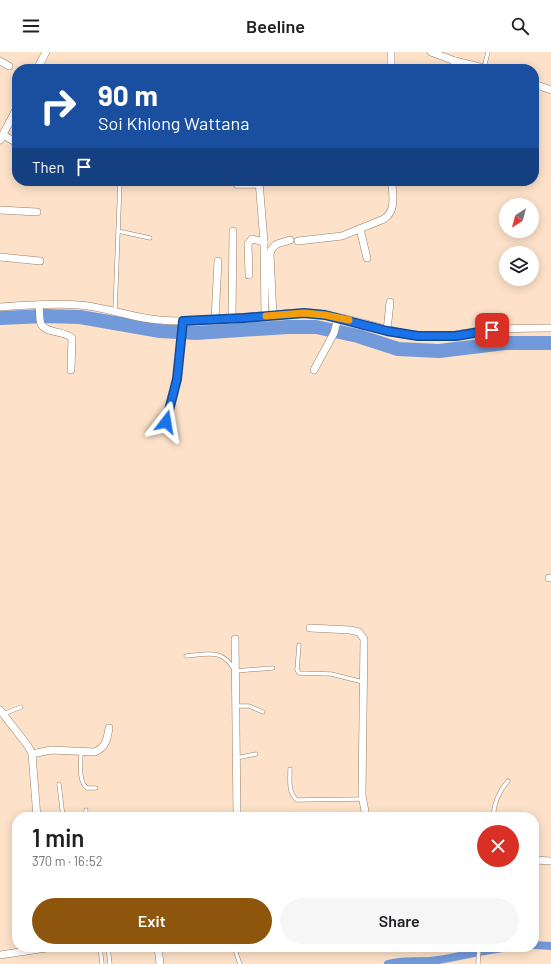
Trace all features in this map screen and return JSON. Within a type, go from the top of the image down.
[{"type":"street","points":[[40,64],[46,52]]},
{"type":"street","points":[[391,52],[391,64]]},
{"type":"street","points":[[431,52],[470,64]]},
{"type":"street","points":[[454,64],[455,60]]},
{"type":"street","points":[[0,61],[9,66]]},
{"type":"street","points":[[539,86],[551,90]]},
{"type":"street","points":[[12,117],[1,138],[12,141]]},
{"type":"street","points":[[259,186],[269,316]]},
{"type":"street","points":[[269,316],[270,254],[272,248],[275,245],[294,240],[342,236],[390,215],[392,210],[392,186]]},
{"type":"street","points":[[0,210],[37,212]]},
{"type":"street","points":[[360,229],[367,258]]},
{"type":"street","points":[[232,319],[233,231]]},
{"type":"street","points":[[249,275],[248,244],[252,238],[264,242]]},
{"type":"street","points":[[0,257],[40,261]]},
{"type":"street","points":[[215,319],[218,261]]},
{"type":"street","points":[[387,331],[390,302]]},
{"type":"street","points":[[0,307],[40,308],[78,305],[183,324],[215,319],[304,313],[325,315],[338,320],[387,331],[431,337],[456,336],[478,331],[507,328],[551,328]]},
{"type":"street","points":[[40,308],[40,322],[45,328],[64,332],[72,338],[70,370]]},
{"type":"street","points":[[314,370],[334,333],[338,320]]},
{"type":"street","points":[[166,422],[177,379],[183,324]]},
{"type":"street","points":[[310,628],[350,630],[358,632],[364,639],[363,799],[365,812]]},
{"type":"street","points":[[235,639],[237,812]]},
{"type":"street","points":[[2,712],[28,746],[32,754],[36,812]]},
{"type":"street","points":[[32,754],[51,750],[95,752],[100,750],[107,742],[109,728]]},
{"type":"street","points":[[539,860],[551,861]]},
{"type":"street","points":[[0,955],[17,952]]},
{"type":"street","points":[[159,952],[160,964]]},
{"type":"lane","points":[[486,64],[488,52]]},
{"type":"lane","points":[[115,311],[120,186]]},
{"type":"lane","points":[[118,231],[150,238]]},
{"type":"lane","points":[[299,645],[297,670],[299,673],[331,674],[364,683]]},
{"type":"lane","points":[[186,656],[219,654],[230,661],[235,671],[273,668]]},
{"type":"lane","points":[[235,706],[249,706],[263,712]]},
{"type":"lane","points":[[2,712],[21,707]]},
{"type":"lane","points":[[81,752],[82,780],[84,786],[87,788],[96,788]]},
{"type":"lane","points":[[236,758],[256,754]]},
{"type":"lane","points":[[290,769],[289,787],[293,797],[297,800],[363,799]]},
{"type":"lane","points":[[493,812],[500,790],[508,781]]},
{"type":"lane","points":[[59,784],[62,812]]},
{"type":"lane","points":[[101,952],[102,964]]},
{"type":"lane","points":[[109,952],[110,964]]},
{"type":"lane","points":[[236,952],[240,964]]},
{"type":"lane","points":[[478,964],[479,952]]},
{"type":"waterway","points":[[0,318],[45,316],[80,317],[160,331],[196,333],[288,327],[316,327],[358,336],[398,349],[439,351],[505,343],[551,343]]},
{"type":"waterway","points":[[539,945],[551,946]]},
{"type":"waterway","points":[[388,964],[438,960],[481,952]]},
{"type":"slow traffic","points":[[266,316],[304,313],[325,315],[349,320]]},
{"type":"route","points":[[166,422],[177,379],[183,321],[304,313],[325,315],[387,331],[418,336],[456,336],[478,331],[492,330]]}]
